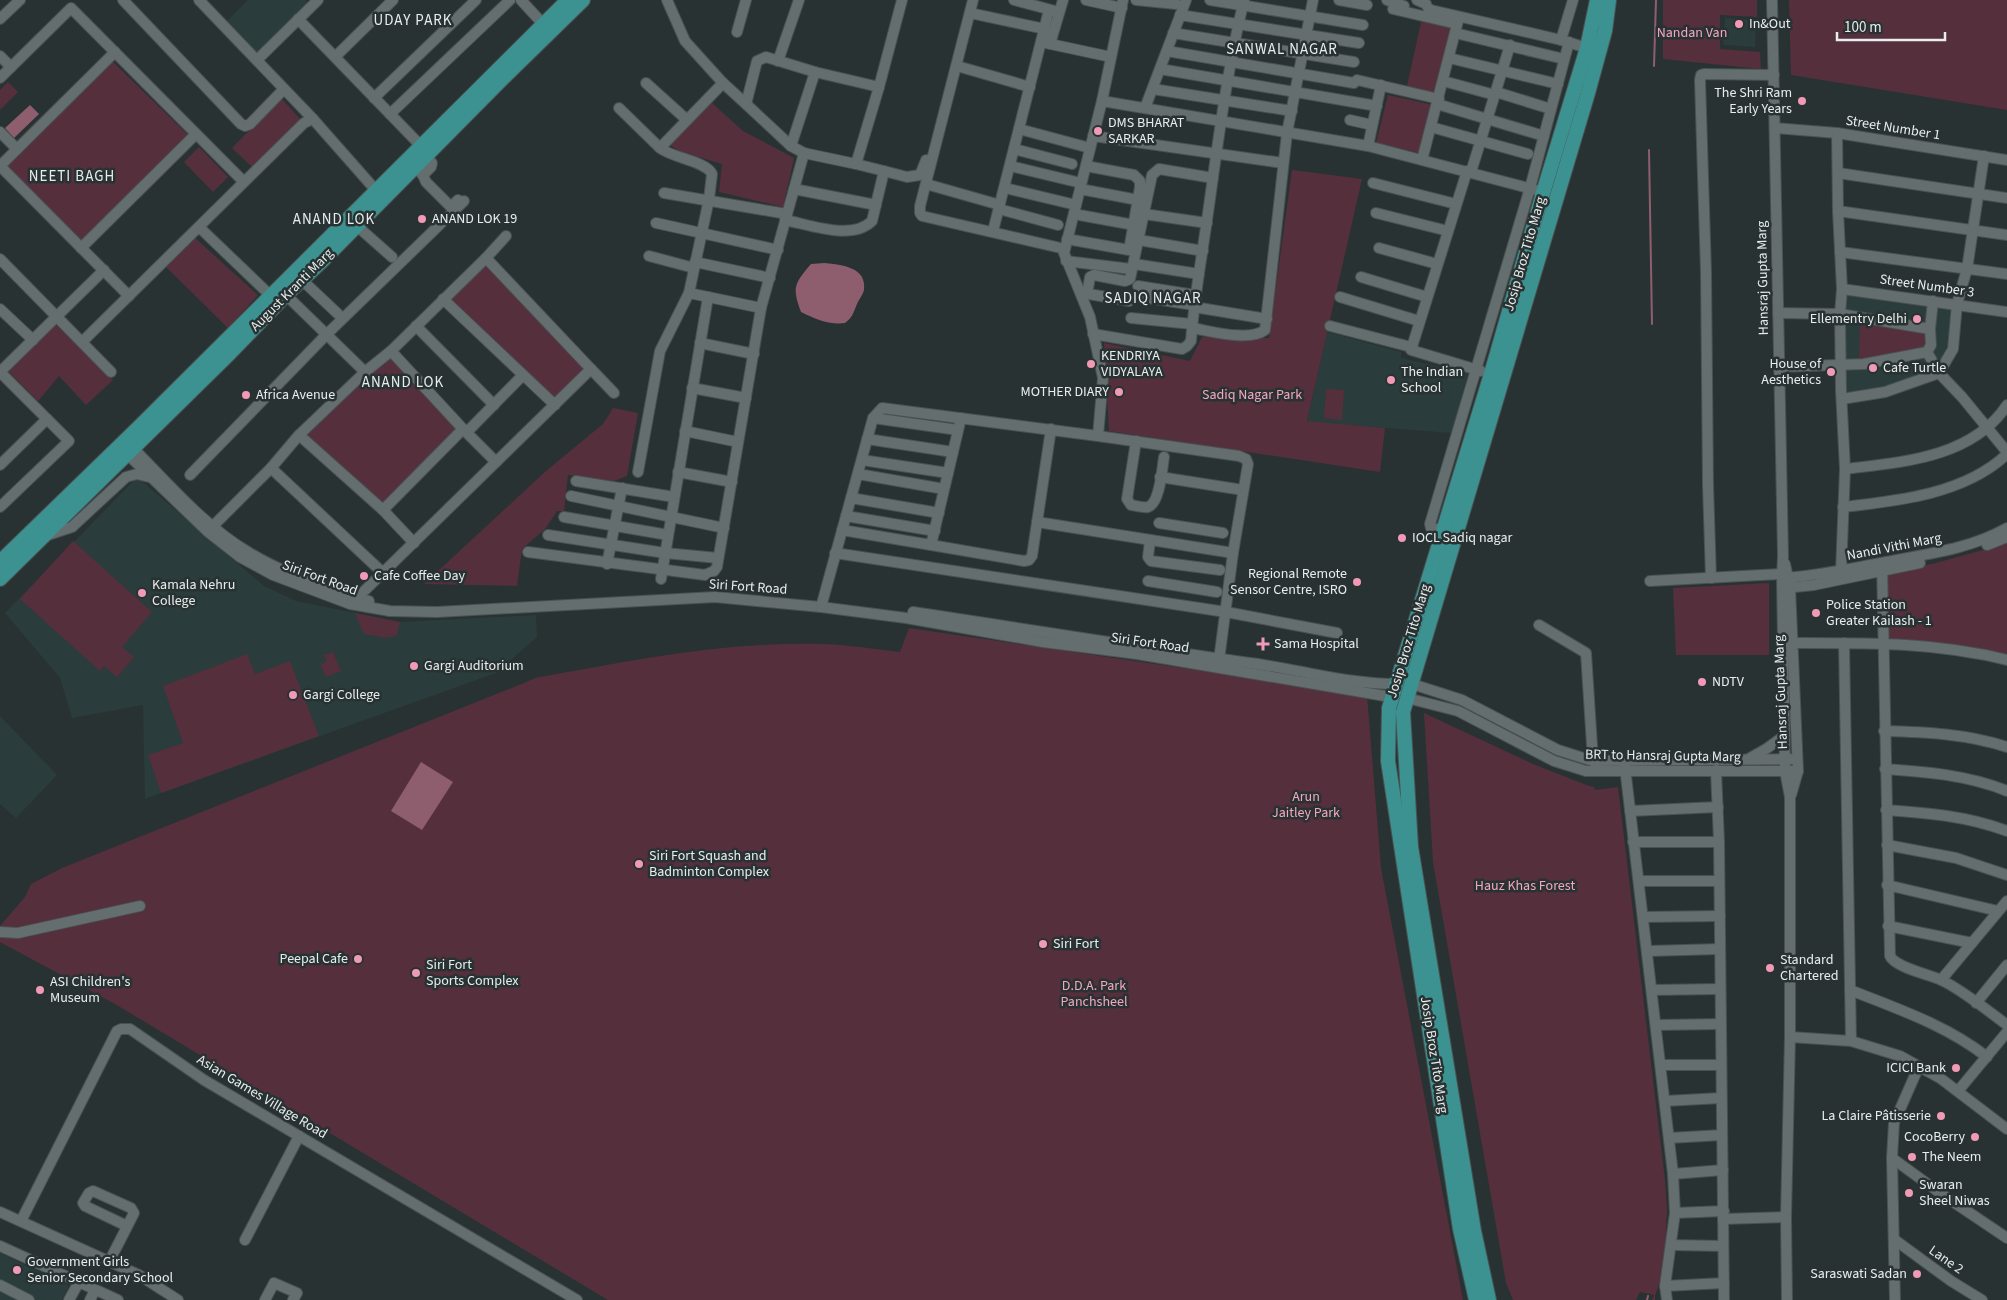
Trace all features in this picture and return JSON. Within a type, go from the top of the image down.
[{"type":"main road","name":"August Kranti Marg","points":[[1,560],[230,353],[357,226],[380,195],[421,174],[426,157],[543,24],[568,0]]},
{"type":"main road","name":"August Kranti Marg","points":[[0,579],[271,296],[380,195],[426,157],[498,82],[583,0]]},
{"type":"main road","name":"Josip Broz Tito Marg","points":[[1476,1300],[1460,1229],[1388,752],[1389,708],[1491,374],[1536,190],[1587,48],[1597,0]]},
{"type":"main road","name":"Josip Broz Tito Marg","points":[[1489,1300],[1474,1231],[1411,847],[1403,712],[1588,93],[1605,31],[1609,0]]},
{"type":"main road","points":[[1605,31],[1617,0]]},
{"type":"main road","points":[[1388,752],[1392,761],[1396,762],[1402,760],[1405,753]]},
{"type":"street","points":[[0,19],[20,0]]},
{"type":"street","points":[[123,0],[241,124],[245,126],[250,124],[284,88]]},
{"type":"street","points":[[199,0],[313,119],[380,195]]},
{"type":"street","points":[[257,60],[318,0]]},
{"type":"street","points":[[335,57],[393,0]]},
{"type":"street","points":[[374,98],[476,0]]},
{"type":"street","points":[[390,114],[510,0]]},
{"type":"street","points":[[521,0],[543,24]]},
{"type":"street","points":[[667,0],[686,41],[723,82],[790,146],[804,153],[907,177],[920,175],[925,165],[967,0]]},
{"type":"street","points":[[737,32],[746,0]]},
{"type":"street","points":[[778,60],[799,0]]},
{"type":"street","points":[[856,164],[902,0]]},
{"type":"street","points":[[973,0],[920,206],[922,216],[1066,244],[1129,250],[1140,181],[1134,175],[1086,166]]},
{"type":"street","points":[[1014,0],[1054,11]]},
{"type":"street","points":[[1046,43],[1045,29],[1054,11],[1063,0]]},
{"type":"street","points":[[1086,0],[1122,4],[1102,101],[1064,253],[1066,261],[1083,293],[1103,378],[1098,436]]},
{"type":"street","points":[[1136,0],[1176,4]]},
{"type":"street","points":[[1144,108],[1186,0]]},
{"type":"street","points":[[1210,0],[1243,3],[1363,25]]},
{"type":"street","points":[[1131,318],[1248,336],[1258,335],[1265,330],[1287,132],[1313,0]]},
{"type":"street","points":[[1339,0],[1367,4]]},
{"type":"street","points":[[1443,530],[1431,528],[1430,524],[1476,369],[1536,190],[1544,136],[1564,59],[1565,41],[1573,0]]},
{"type":"street","name":"Hansraj Gupta Marg","points":[[1772,0],[1783,556],[1792,643],[1798,771],[1790,797]]},
{"type":"street","points":[[1093,334],[1182,348],[1188,346],[1191,341],[1194,302],[1227,80],[1243,3]]},
{"type":"street","points":[[1390,4],[1416,9],[1425,3],[1431,10],[1457,25],[1565,41],[1587,48]]},
{"type":"street","points":[[1390,4],[1457,25],[1510,45],[1564,59]]},
{"type":"street","points":[[0,78],[71,8],[244,182]]},
{"type":"street","points":[[994,231],[1030,87],[1046,43],[1054,11]]},
{"type":"street","points":[[970,13],[1045,29]]},
{"type":"street","points":[[1180,15],[1359,43]]},
{"type":"street","points":[[298,19],[390,114],[426,157]]},
{"type":"street","points":[[1422,160],[1457,25]]},
{"type":"street","points":[[1174,33],[1354,62]]},
{"type":"street","points":[[1046,43],[1111,58]]},
{"type":"street","points":[[1491,374],[1412,352],[1411,347],[1456,204],[1481,141],[1510,45]]},
{"type":"street","points":[[1167,51],[1382,85],[1438,101],[1544,136]]},
{"type":"street","points":[[115,52],[0,166],[129,296]]},
{"type":"street","points":[[0,56],[11,67]]},
{"type":"street","points":[[746,104],[757,61],[766,57],[815,72],[879,87]]},
{"type":"street","points":[[1449,58],[1558,84]]},
{"type":"street","points":[[957,66],[1030,87]]},
{"type":"street","points":[[1160,69],[1377,106]]},
{"type":"street","points":[[790,146],[815,72]]},
{"type":"street","points":[[1711,578],[1706,272],[1700,80],[1701,75],[1704,74],[1774,75]]},
{"type":"street","points":[[1443,81],[1551,109]]},
{"type":"street","points":[[660,148],[723,82]]},
{"type":"street","points":[[646,83],[687,120]]},
{"type":"street","points":[[1368,146],[1382,85]]},
{"type":"street","points":[[1152,89],[1292,111]]},
{"type":"street","points":[[1102,101],[1368,146],[1536,190]]},
{"type":"street","points":[[620,108],[660,148],[708,167],[711,170],[709,199],[689,293],[660,351],[638,472]]},
{"type":"street","points":[[82,342],[304,123],[313,119]]},
{"type":"street","points":[[1350,120],[1372,125]]},
{"type":"street","points":[[1431,127],[1528,154]]},
{"type":"street","name":"Street Number 1","points":[[1775,128],[1837,133],[2007,160]]},
{"type":"street","points":[[1020,129],[1090,148]]},
{"type":"street","points":[[0,132],[17,149]]},
{"type":"street","points":[[1837,133],[1842,289],[1840,314],[1841,365],[1845,468],[1841,572]]},
{"type":"street","points":[[81,248],[196,134]]},
{"type":"street","points":[[1093,136],[1283,163]]},
{"type":"street","points":[[1014,149],[1072,164]]},
{"type":"street","points":[[528,552],[607,564],[661,575],[704,575],[714,571],[717,567],[762,308],[804,153]]},
{"type":"street","points":[[1842,399],[1885,392],[1938,373],[1953,349],[1957,304],[1967,269],[1980,193],[1984,156]]},
{"type":"street","points":[[1010,166],[1138,200]]},
{"type":"street","points":[[1083,293],[1090,277],[1094,275],[1125,281],[1130,279],[1152,176],[1155,171],[1159,169],[1213,178]]},
{"type":"street","points":[[664,193],[709,199],[848,232],[862,228],[872,221],[884,171]]},
{"type":"street","points":[[1838,173],[2007,198]]},
{"type":"street","points":[[190,475],[462,199],[451,206],[426,182],[421,174]]},
{"type":"street","points":[[1373,183],[1456,204]]},
{"type":"street","points":[[926,184],[1058,225]]},
{"type":"street","points":[[794,188],[876,204]]},
{"type":"street","points":[[1005,188],[1134,225]]},
{"type":"street","points":[[1838,211],[2007,235]]},
{"type":"street","points":[[1376,213],[1448,231]]},
{"type":"street","points":[[1144,214],[1207,223]]},
{"type":"street","points":[[656,222],[778,250]]},
{"type":"street","points":[[357,226],[392,257]]},
{"type":"street","points":[[199,227],[271,296]]},
{"type":"street","points":[[213,526],[271,468],[299,435],[416,326],[506,236]]},
{"type":"street","points":[[1139,240],[1203,251]]},
{"type":"street","points":[[1379,248],[1437,264]]},
{"type":"street","points":[[1840,252],[2007,274]]},
{"type":"street","points":[[649,256],[770,278]]},
{"type":"street","points":[[486,258],[614,393]]},
{"type":"street","points":[[0,259],[111,372]]},
{"type":"street","points":[[1066,261],[1199,274]]},
{"type":"street","points":[[0,507],[69,441],[0,372],[104,270]]},
{"type":"street","points":[[1361,277],[1427,297]]},
{"type":"street","points":[[302,280],[338,314]]},
{"type":"street","points":[[1138,286],[1194,302],[1267,319]]},
{"type":"street","name":"Street Number 3","points":[[1842,289],[2007,312]]},
{"type":"street","points":[[689,293],[762,308]]},
{"type":"street","points":[[1083,293],[1132,299],[1194,302]]},
{"type":"street","points":[[286,295],[365,372]]},
{"type":"street","points":[[661,575],[708,297]]},
{"type":"street","points":[[1340,297],[1419,321]]},
{"type":"street","points":[[443,299],[555,405]]},
{"type":"street","points":[[1778,367],[1864,364],[1927,352],[1932,345],[1930,329],[1933,301]]},
{"type":"street","points":[[0,309],[33,340]]},
{"type":"street","points":[[1778,313],[1840,314],[1930,329]]},
{"type":"street","points":[[416,326],[494,405]]},
{"type":"street","points":[[1330,326],[1411,347]]},
{"type":"street","points":[[700,343],[754,354]]},
{"type":"street","points":[[391,350],[496,462]]},
{"type":"street","points":[[1843,508],[1896,501],[1959,483],[1994,467],[2007,453],[1962,397],[1938,373],[1927,352]]},
{"type":"street","points":[[356,599],[591,369]]},
{"type":"street","points":[[383,510],[523,375]]},
{"type":"street","points":[[692,388],[746,398]]},
{"type":"street","points":[[1845,468],[1906,462],[1949,450],[1987,428],[2007,405]]},
{"type":"street","points":[[822,603],[873,418],[882,408],[1136,441],[1238,456],[1246,459],[1248,464],[1233,553],[1219,660]]},
{"type":"street","points":[[873,418],[958,430]]},
{"type":"street","points":[[931,545],[961,418]]},
{"type":"street","points":[[0,465],[47,419]]},
{"type":"street","points":[[842,530],[1024,561],[1029,560],[1032,556],[1051,429]]},
{"type":"street","points":[[685,431],[738,442]]},
{"type":"street","points":[[299,435],[383,510],[414,543]]},
{"type":"street","points":[[867,439],[953,452]]},
{"type":"street","points":[[1136,441],[1127,499],[1132,505],[1145,508],[1151,506],[1156,500],[1164,457]]},
{"type":"street","name":"Siri Fort Road","points":[[126,447],[150,477],[207,532],[240,557],[273,575],[350,604],[390,612],[437,612],[715,596],[822,603],[1043,642],[1393,690]]},
{"type":"street","name":"Siri Fort Road","points":[[126,447],[213,526],[246,551],[279,570],[356,599],[396,606],[444,606],[722,591],[941,616],[1219,660],[1249,662],[1372,684],[1393,690]]},
{"type":"street","points":[[862,460],[948,473]]},
{"type":"street","points":[[271,468],[383,573]]},
{"type":"street","points":[[678,472],[732,482]]},
{"type":"street","points":[[42,537],[72,527],[126,477],[137,474],[150,477]]},
{"type":"street","points":[[858,474],[944,489]]},
{"type":"street","points":[[1160,477],[1243,490]]},
{"type":"street","points":[[576,481],[674,497]]},
{"type":"street","points":[[607,564],[622,488]]},
{"type":"street","points":[[571,496],[724,528]]},
{"type":"street","points":[[851,498],[939,513]]},
{"type":"street","points":[[846,516],[934,531]]},
{"type":"street","points":[[564,518],[668,535]]},
{"type":"street","points":[[1037,522],[1233,553]]},
{"type":"street","points":[[1159,523],[1223,533]]},
{"type":"street","name":"Nandi Vithi Marg","points":[[1785,581],[1814,585],[1882,566],[1951,550],[1992,537],[2007,528]]},
{"type":"street","points":[[548,536],[665,553],[718,558]]},
{"type":"street","name":"Nandi Vithi Marg","points":[[1785,581],[1957,555],[2007,537]]},
{"type":"street","points":[[1150,540],[1148,557],[1151,560],[1220,570]]},
{"type":"street","points":[[835,553],[1226,612],[1337,633]]},
{"type":"street","points":[[1882,566],[1889,949],[1892,960],[1941,980],[2007,1025]]},
{"type":"street","points":[[1650,581],[1711,578],[1785,581]]},
{"type":"street","points":[[1148,581],[1217,592]]},
{"type":"street","name":"Hansraj Gupta Marg","points":[[1785,581],[1784,760],[1790,797],[1787,1300]]},
{"type":"street","points":[[1539,625],[1586,653],[1592,761]]},
{"type":"street","points":[[1792,643],[1883,643],[1951,649],[2007,660]]},
{"type":"street","points":[[1844,643],[1851,1041]]},
{"type":"street","name":"BRT to Hansraj Gupta Marg","points":[[1412,684],[1462,700],[1558,750],[1592,761],[1624,759],[1797,759]]},
{"type":"street","name":"BRT to Hansraj Gupta Marg","points":[[1407,698],[1458,711],[1554,761],[1586,771],[1798,771]]},
{"type":"street","points":[[1884,731],[1927,732],[1965,737],[1984,740],[2007,748]]},
{"type":"street","points":[[1747,759],[1766,749],[1784,736]]},
{"type":"street","points":[[1567,765],[1570,754]]},
{"type":"street","points":[[1624,759],[1673,1174],[1675,1213],[1666,1286],[1667,1300]]},
{"type":"street","points":[[1716,770],[1719,842],[1724,1300]]},
{"type":"street","points":[[1885,770],[1938,773],[1966,778],[2007,790]]},
{"type":"street","points":[[1630,811],[1718,807]]},
{"type":"street","points":[[1886,810],[1934,813],[1967,818],[2007,831]]},
{"type":"street","points":[[1633,842],[1719,842]]},
{"type":"street","points":[[1887,845],[1956,858],[2007,875]]},
{"type":"street","points":[[1639,881],[1719,881]]},
{"type":"street","points":[[1887,885],[1998,911]]},
{"type":"street","points":[[1941,980],[2007,900]]},
{"type":"street","points":[[0,932],[18,933],[140,906]]},
{"type":"street","points":[[1643,917],[1720,916]]},
{"type":"street","points":[[1888,926],[1972,943]]},
{"type":"street","points":[[1648,951],[1720,949]]},
{"type":"street","points":[[1976,1003],[2007,964]]},
{"type":"street","points":[[1652,990],[1720,989]]},
{"type":"street","points":[[1850,990],[1943,1028],[1964,1039],[1987,1056]]},
{"type":"street","points":[[1656,1025],[1721,1024]]},
{"type":"street","name":"Asian Games Village Road","points":[[21,1221],[117,1031],[130,1029],[204,1080],[578,1300]]},
{"type":"street","points":[[1958,1092],[2007,1032]]},
{"type":"street","points":[[1790,1037],[1851,1041],[1900,1056],[1919,1066],[2006,1125]]},
{"type":"street","points":[[1661,1065],[1721,1065]]},
{"type":"street","points":[[1895,1300],[1892,1158],[1894,1123],[1919,1066]]},
{"type":"street","points":[[1665,1101],[1721,1098]]},
{"type":"street","points":[[1669,1138],[1722,1135]]},
{"type":"street","points":[[245,1240],[299,1136]]},
{"type":"street","points":[[1892,1158],[2007,1238]]},
{"type":"street","points":[[1673,1174],[1723,1170]]},
{"type":"street","points":[[109,1262],[134,1213],[131,1208],[93,1192],[89,1194],[83,1203],[85,1206],[127,1226]]},
{"type":"street","points":[[0,1212],[139,1275],[178,1300]]},
{"type":"street","points":[[1675,1213],[1786,1217]]},
{"type":"street","name":"Lane 2","points":[[1895,1240],[1951,1281],[1982,1300]]},
{"type":"street","points":[[1671,1245],[1723,1246]]},
{"type":"street","points":[[0,1246],[113,1299]]},
{"type":"street","points":[[69,1300],[78,1282]]},
{"type":"street","points":[[265,1300],[274,1282],[296,1294],[293,1300]]},
{"type":"street","points":[[1666,1286],[1724,1283]]},
{"type":"street","points":[[0,1285],[29,1300]]},
{"type":"street","points":[[90,1300],[95,1290]]},
{"type":"shaded area","points":[[248,0],[305,0],[309,4],[257,54],[227,21]]},
{"type":"shaded area","points":[[1725,18],[1756,20],[1755,47],[1723,45]]},
{"type":"shaded area","points":[[30,105],[39,114],[14,138],[5,128]]},
{"type":"shaded area","points":[[825,263],[846,266],[862,276],[864,282],[863,294],[851,317],[845,323],[822,321],[812,317],[801,312],[798,304],[796,286],[801,276],[811,264]]},
{"type":"shaded area","points":[[1846,293],[1957,304],[1953,349],[1939,373],[1842,398]]},
{"type":"shaded area","name":"The Indian School","points":[[1327,332],[1401,352],[1401,358],[1468,373],[1452,433],[1307,422]]},
{"type":"shaded area","points":[[137,477],[264,586],[296,601],[400,622],[536,615],[537,637],[496,673],[145,799],[143,705],[72,718],[60,678],[5,613]]},
{"type":"shaded area","points":[[0,716],[57,775],[16,818],[0,804]]},
{"type":"shaded area","points":[[421,762],[453,782],[422,830],[391,811]]},
{"type":"shaded area","name":"Government Girls Senior Secondary School","points":[[0,1253],[69,1286],[62,1300],[0,1300]]},
{"type":"green space","name":"Nandan Van","points":[[1663,0],[1757,0],[1757,17],[1720,15],[1720,49],[1760,52],[1761,69],[1663,59]]},
{"type":"green space","points":[[1789,0],[2007,0],[2007,110],[1791,75]]},
{"type":"green space","points":[[1421,22],[1451,26],[1439,94],[1407,86]]},
{"type":"green space","points":[[112,61],[188,135],[81,241],[7,167]]},
{"type":"green space","points":[[8,82],[18,92],[0,110],[0,90]]},
{"type":"green space","points":[[1388,95],[1433,105],[1420,153],[1376,143]]},
{"type":"green space","points":[[281,98],[302,121],[253,168],[232,148]]},
{"type":"green space","points":[[712,103],[743,131],[794,158],[783,207],[719,192],[722,164],[679,151],[670,145]]},
{"type":"green space","points":[[199,147],[228,177],[213,192],[184,162]]},
{"type":"green space","name":"Sadiq Nagar Park","points":[[1292,170],[1362,179],[1307,421],[1385,428],[1380,472],[1109,431],[1104,343],[1190,361],[1202,337],[1269,338]]},
{"type":"green space","points":[[194,237],[258,295],[228,328],[165,266]]},
{"type":"green space","points":[[481,261],[537,319],[589,366],[555,402],[449,301]]},
{"type":"green space","points":[[1860,321],[1925,331],[1927,337],[1923,348],[1859,364]]},
{"type":"green space","points":[[53,322],[113,380],[86,405],[59,376],[38,401],[7,370]]},
{"type":"green space","points":[[391,356],[459,429],[383,505],[362,484],[304,434]]},
{"type":"green space","points":[[1326,389],[1344,390],[1342,420],[1324,418]]},
{"type":"green space","points":[[613,408],[638,413],[627,476],[614,481],[568,475],[564,511],[557,511],[545,529],[522,549],[517,586],[424,584],[546,471],[603,424]]},
{"type":"green space","points":[[73,541],[152,612],[122,647],[134,657],[117,677],[104,666],[100,671],[20,599]]},
{"type":"green space","points":[[2007,541],[2007,656],[1886,641],[1884,572],[1932,564],[2001,545]]},
{"type":"green space","points":[[1769,583],[1769,655],[1676,655],[1673,588]]},
{"type":"green space","points":[[355,613],[400,622],[397,635],[387,638],[364,634]]},
{"type":"green space","points":[[909,628],[1367,695],[1381,868],[1463,1300],[608,1300],[115,1004],[0,942],[0,926],[25,897],[31,884],[62,868],[535,678],[679,654],[751,646],[824,644],[900,652]]},
{"type":"green space","points":[[333,652],[341,671],[326,677],[320,663],[324,664],[327,658],[322,656]]},
{"type":"green space","points":[[247,654],[255,674],[290,661],[319,736],[161,793],[148,755],[183,743],[163,686]]},
{"type":"green space","name":"Hauz Khas Forest","points":[[1424,713],[1533,764],[1594,787],[1595,790],[1618,787],[1665,1180],[1667,1211],[1665,1251],[1655,1300],[1652,1300],[1654,1295],[1640,1292],[1636,1300],[1513,1300],[1506,1283],[1433,862]]},
{"type":"waterway","points":[[1654,66],[1656,0]]},
{"type":"waterway","points":[[1649,150],[1652,324]]},
{"type":"waterway","points":[[1647,1300],[1648,1296]]},
{"type":"place","name":"In&Out","points":[[1739,24]]},
{"type":"place","name":"The Shri Ram Early Years","points":[[1802,101]]},
{"type":"place","name":"DMS BHARAT SARKAR","points":[[1098,131]]},
{"type":"place","name":"ANAND LOK 19","points":[[422,219]]},
{"type":"place","name":"Ellementry Delhi","points":[[1917,319]]},
{"type":"place","name":"KENDRIYA VIDYALAYA","points":[[1091,364]]},
{"type":"place","name":"Cafe Turtle","points":[[1873,368]]},
{"type":"place","name":"House of Aesthetics","points":[[1831,372]]},
{"type":"place","name":"The Indian School","points":[[1391,380]]},
{"type":"place","name":"MOTHER DIARY","points":[[1119,392]]},
{"type":"place","name":"Africa Avenue","points":[[246,395]]},
{"type":"place","name":"IOCL Sadiq nagar","points":[[1402,538]]},
{"type":"place","name":"Cafe Coffee Day","points":[[364,576]]},
{"type":"place","name":"Regional Remote Sensor Centre, ISRO","points":[[1357,582]]},
{"type":"place","name":"Kamala Nehru College","points":[[142,593]]},
{"type":"place","name":"Police Station Greater Kailash - 1","points":[[1816,613]]},
{"type":"place","name":"Sama Hospital","points":[[1263,644]]},
{"type":"place","name":"Gargi Auditorium","points":[[414,666]]},
{"type":"place","name":"NDTV","points":[[1702,682]]},
{"type":"place","name":"Gargi College","points":[[293,695]]},
{"type":"place","name":"Siri Fort Squash and Badminton Complex","points":[[639,864]]},
{"type":"place","name":"Siri Fort","points":[[1043,944]]},
{"type":"place","name":"Peepal Cafe","points":[[358,959]]},
{"type":"place","name":"Standard Chartered","points":[[1770,968]]},
{"type":"place","name":"Siri Fort Sports Complex","points":[[416,973]]},
{"type":"place","name":"ASI Children's Museum","points":[[40,990]]},
{"type":"place","name":"ICICI Bank","points":[[1956,1068]]},
{"type":"place","name":"La Claire Pâtisserie","points":[[1941,1116]]},
{"type":"place","name":"CocoBerry","points":[[1975,1137]]},
{"type":"place","name":"The Neem","points":[[1912,1157]]},
{"type":"place","name":"Swaran Sheel Niwas","points":[[1909,1193]]},
{"type":"place","name":"Government Girls Senior Secondary School","points":[[17,1270]]},
{"type":"place","name":"Saraswati Sadan","points":[[1917,1274]]},
{"type":"district","name":"UDAY PARK","points":[[413,20]]},
{"type":"district","name":"SANWAL NAGAR","points":[[1282,49]]},
{"type":"district","name":"NEETI BAGH","points":[[72,176]]},
{"type":"district","name":"ANAND LOK","points":[[334,219]]},
{"type":"district","name":"SADIQ NAGAR","points":[[1153,298]]},
{"type":"district","name":"ANAND LOK","points":[[403,382]]},
{"type":"park label","name":"Arun Jaitley Park","points":[[1306,806]]},
{"type":"park label","name":"D.D.A. Park Panchsheel","points":[[1094,994]]}]
